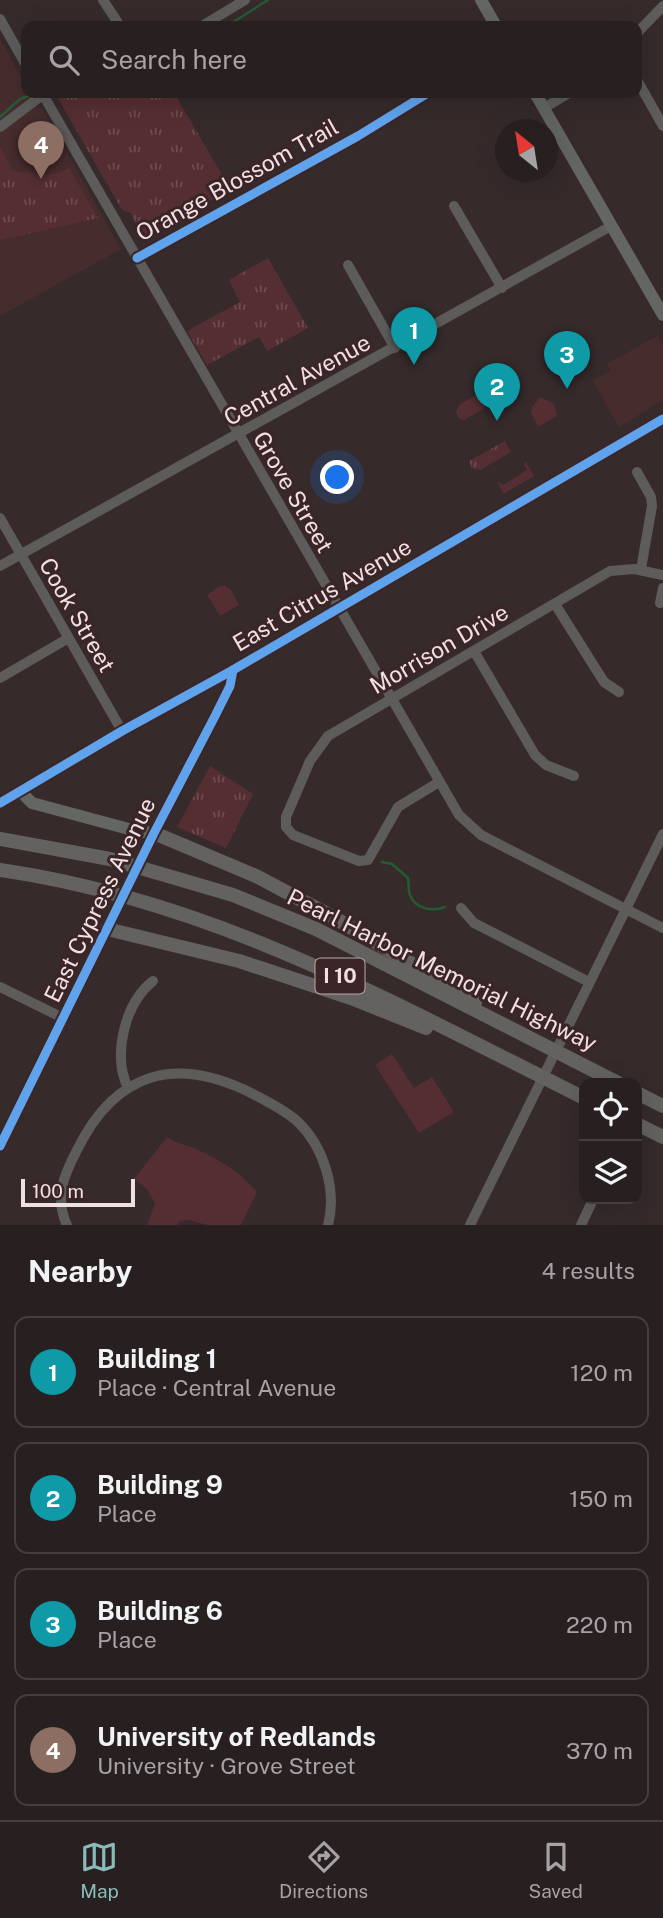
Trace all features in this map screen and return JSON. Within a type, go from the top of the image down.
[{"type":"highway","points":[[154,833],[256,876],[333,917],[458,990],[510,1030]]},
{"type":"highway","name":"Pearl Harbor Memorial Highway","points":[[0,839],[110,859],[233,895],[316,929],[608,1078]]},
{"type":"highway","name":"I 10","points":[[0,870],[96,889],[152,903],[209,922],[296,956],[366,988],[579,1096]]},
{"type":"highway","points":[[107,929],[239,961],[351,998],[495,1055]]},
{"type":"highway","points":[[642,1096],[663,1106]]},
{"type":"highway","points":[[642,1126],[663,1137]]},
{"type":"main road","points":[[481,0],[493,21]]},
{"type":"main road","points":[[538,98],[663,315]]},
{"type":"main road","name":"East Citrus Avenue","points":[[0,803],[663,419]]},
{"type":"main road","name":"East Cypress Avenue","points":[[0,1146],[154,833],[230,686],[233,670]]},
{"type":"main road","points":[[20,791],[32,803],[140,832],[154,833]]},
{"type":"street","points":[[103,0],[117,21]]},
{"type":"street","points":[[210,21],[245,0]]},
{"type":"street","points":[[642,28],[663,6]]},
{"type":"street","points":[[0,19],[21,56]]},
{"type":"street","points":[[642,89],[663,126]]},
{"type":"street","points":[[0,127],[39,98]]},
{"type":"street","name":"Grove Street","points":[[46,98],[459,815],[481,835],[663,928]]},
{"type":"street","points":[[544,108],[561,98]]},
{"type":"street","points":[[454,206],[502,288]]},
{"type":"street","name":"Central Avenue","points":[[0,565],[611,226]]},
{"type":"street","points":[[348,265],[395,348]]},
{"type":"street","points":[[637,472],[651,497],[652,506],[640,569]]},
{"type":"street","name":"Cook Street","points":[[0,518],[122,731]]},
{"type":"street","name":"Morrison Drive","points":[[439,782],[398,807],[391,815],[368,860],[359,861],[293,835],[286,827],[286,817],[310,761],[328,736],[610,571],[640,569],[663,575]]},
{"type":"street","points":[[660,603],[663,588]]},
{"type":"street","points":[[555,604],[604,682],[619,692]]},
{"type":"street","points":[[0,678],[67,639]]},
{"type":"street","points":[[474,651],[541,761],[574,776]]},
{"type":"street","points":[[470,1225],[663,834]]},
{"type":"street","points":[[461,908],[474,923],[589,982]]},
{"type":"street","points":[[128,1088],[122,1059],[127,1019],[142,990],[153,982]]},
{"type":"street","points":[[0,987],[63,1018]]},
{"type":"street","points":[[67,1225],[60,1200],[65,1172],[97,1114],[128,1088],[160,1076],[200,1074],[225,1081],[282,1109],[307,1132],[325,1166],[330,1191],[331,1216],[328,1225]]},
{"type":"street","points":[[581,1225],[591,1204]]},
{"type":"shaded area","points":[[0,39],[21,76],[21,98],[32,98],[37,107],[42,109],[121,249],[0,316]]},
{"type":"shaded area","points":[[657,336],[663,345],[663,400],[619,427],[593,381],[611,371],[607,364]]},
{"type":"green space","points":[[58,98],[177,98],[231,190],[143,238],[131,213],[122,210]]},
{"type":"green space","points":[[0,146],[12,171],[50,175],[69,169],[98,218],[0,240]]},
{"type":"green space","points":[[268,258],[308,328],[267,351],[259,337],[207,365],[187,331],[240,302],[229,280]]},
{"type":"green space","points":[[489,385],[497,397],[484,405],[485,408],[464,420],[458,418],[456,411],[460,404]]},
{"type":"green space","points":[[540,397],[554,404],[557,416],[538,427],[531,413]]},
{"type":"green space","points":[[505,441],[511,452],[480,470],[472,468],[469,461]]},
{"type":"green space","points":[[526,462],[534,476],[503,494],[497,481],[503,485],[527,470],[524,464]]},
{"type":"green space","points":[[221,585],[230,588],[239,605],[220,616],[207,595]]},
{"type":"green space","points":[[210,766],[253,794],[226,848],[177,827]]},
{"type":"green space","points":[[392,1054],[414,1088],[432,1077],[454,1112],[419,1133],[375,1065]]},
{"type":"green space","points":[[167,1137],[223,1163],[257,1192],[241,1225],[207,1225],[189,1220],[180,1221],[178,1225],[147,1225],[155,1203],[146,1188],[134,1179]]},
{"type":"waterway","points":[[235,21],[268,0]]},
{"type":"waterway","points":[[0,117],[23,98]]},
{"type":"waterway","points":[[382,862],[392,864],[408,878],[409,893],[412,900],[420,906],[430,909],[445,907]]},
{"type":"cycle path","name":"Orange Blossom Trail","points":[[137,258],[358,136],[420,98]]},
{"type":"cycle path","points":[[0,803],[663,419]]},
{"type":"cycle path","points":[[0,1146],[154,833],[230,686],[233,670]]},
{"type":"place","name":"University of Redlands","points":[[41,179]]},
{"type":"place","name":"Building 1","points":[[414,365]]},
{"type":"place","name":"Building 6","points":[[567,389]]},
{"type":"place","name":"Building 9","points":[[497,421]]}]
